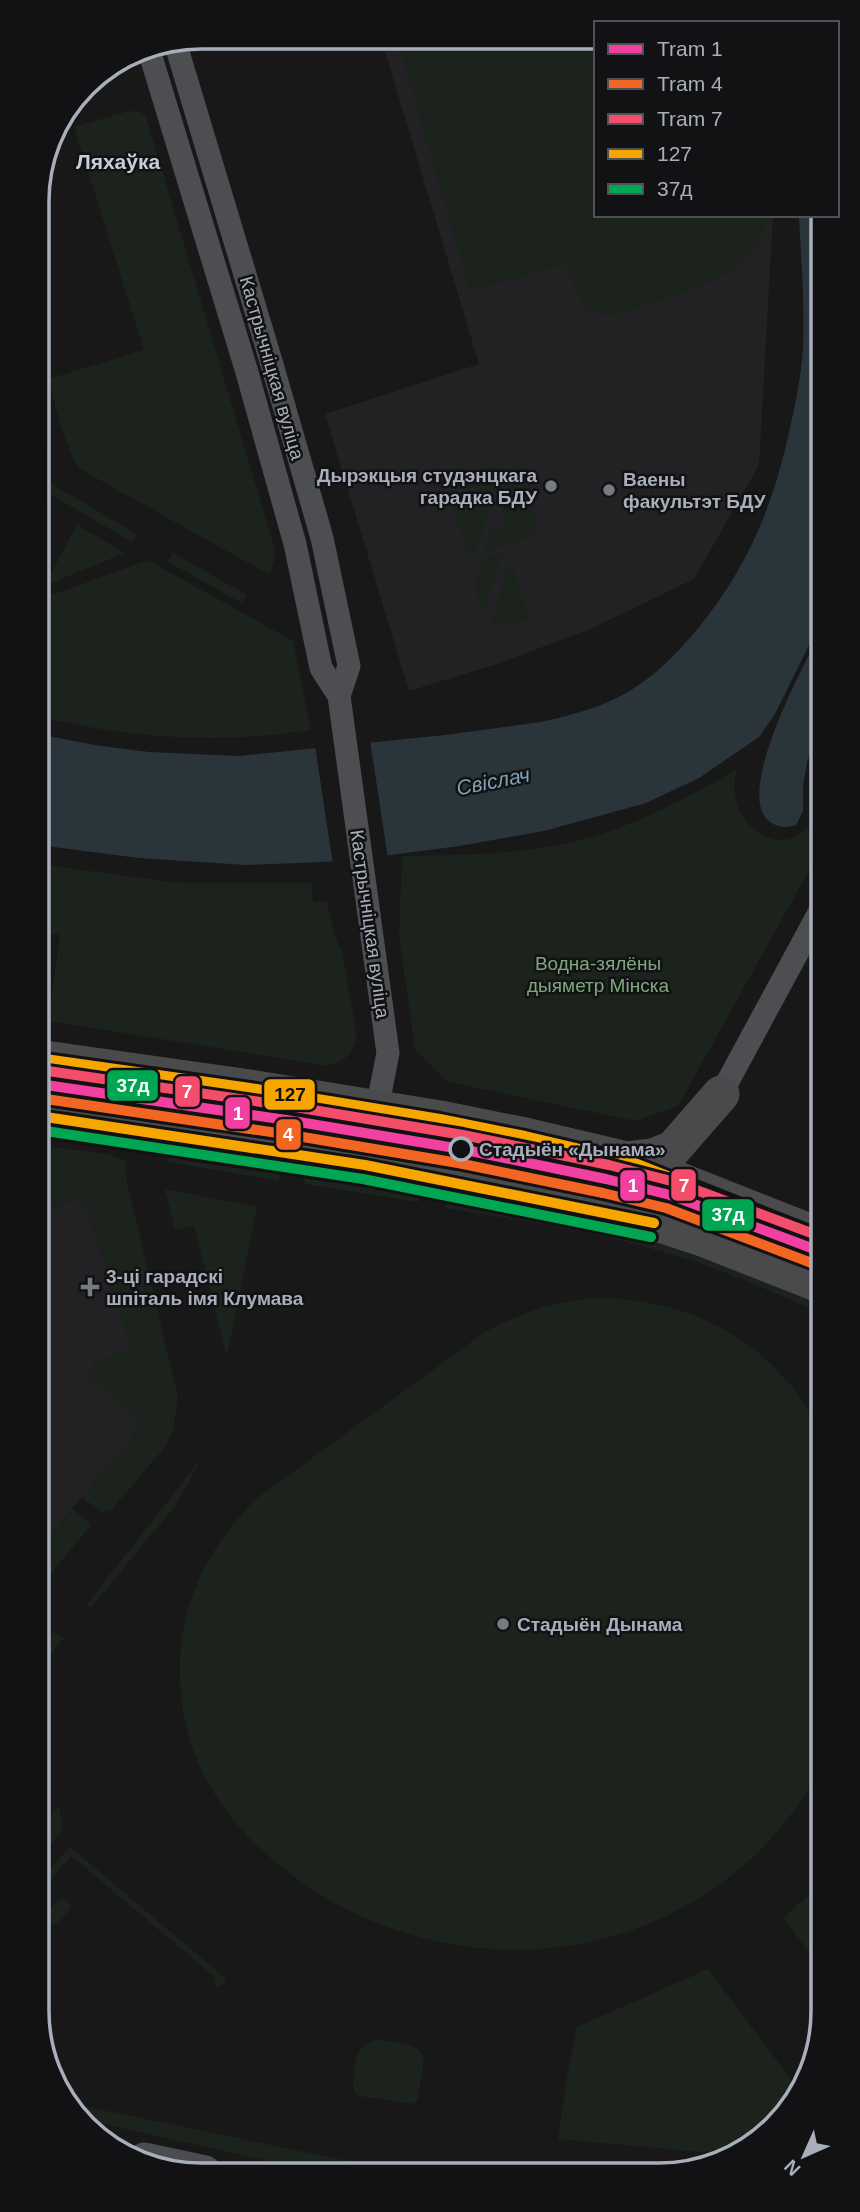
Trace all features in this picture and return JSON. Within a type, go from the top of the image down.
[{"type":"main road","points":[[49,1060],[250,1088],[525,1136],[627,1160],[811,1233]]},
{"type":"main road","points":[[244,1147],[250,1088]]},
{"type":"main road","points":[[627,1160],[653,1157],[673,1149],[721,1094]]},
{"type":"main road","points":[[719,1197],[707,1177],[700,1153],[721,1094]]},
{"type":"main road","points":[[365,1165],[377,1109]]},
{"type":"main road","points":[[49,1118],[365,1165],[660,1224],[811,1281]]},
{"type":"street","name":"Кастрычніцкая вуліца","points":[[178,51],[322,538],[349,666],[339,696]]},
{"type":"street","name":"Кастрычніцкая вуліца","points":[[151,57],[246,369],[295,544],[321,668],[339,696],[388,1053],[377,1109]]},
{"type":"street","points":[[721,1094],[811,928]]},
{"type":"shaded area","points":[[384,49],[594,49],[594,217],[773,217],[759,465],[694,579],[593,628],[497,664],[409,691],[325,414],[479,364]]},
{"type":"shaded area","name":"3-ці гарадскі шпіталь імя Клумава","points":[[49,1168],[88,1175],[175,1385],[49,1537]]},
{"type":"green space","points":[[400,49],[594,49],[594,217],[769,217],[756,246],[747,258],[724,275],[711,282],[612,316],[593,313],[589,316],[566,264],[470,291]]},
{"type":"green space","points":[[129,111],[140,112],[146,117],[276,553],[270,575],[80,469],[69,448],[49,379],[144,350],[74,127]]},
{"type":"green space","points":[[503,463],[494,492],[451,484]]},
{"type":"green space","points":[[512,465],[519,469],[526,494],[504,491]]},
{"type":"green space","points":[[49,482],[137,534],[132,542],[49,493]]},
{"type":"green space","points":[[448,490],[494,498],[475,553],[468,557]]},
{"type":"green space","points":[[501,498],[531,504],[537,532],[534,536],[484,552],[490,531],[506,522]]},
{"type":"green space","points":[[77,525],[125,553],[49,584],[49,577]]},
{"type":"green space","points":[[173,553],[247,595],[242,603],[168,562]]},
{"type":"green space","points":[[502,554],[482,613],[474,583],[484,556]]},
{"type":"green space","points":[[148,560],[293,641],[311,730],[243,737],[174,737],[106,730],[49,719],[49,596]]},
{"type":"green space","points":[[511,561],[528,617],[520,622],[490,627],[507,566]]},
{"type":"green space","name":"Водна-зялёны дыяметр Мінска","points":[[737,769],[734,788],[738,806],[757,832],[786,840],[800,834],[811,823],[811,867],[678,1106],[636,1121],[448,1082],[415,1049],[399,936],[402,856],[509,852],[572,842],[657,812]]},
{"type":"green space","points":[[49,865],[179,883],[312,883],[313,902],[327,901],[334,934],[343,955],[357,1038],[353,1049],[342,1060],[326,1066],[49,1021],[60,935],[49,933]]},
{"type":"green space","points":[[49,1146],[107,1154],[125,1160],[127,1182],[178,1397],[173,1430],[166,1446],[111,1510],[102,1512],[82,1497],[143,1423],[85,1374],[95,1361],[132,1350],[84,1203],[76,1201],[49,1210]]},
{"type":"green space","points":[[176,1155],[281,1172],[278,1181],[164,1161]]},
{"type":"green space","points":[[305,1176],[421,1194],[418,1202],[304,1184]]},
{"type":"green space","points":[[165,1189],[257,1207],[227,1357],[194,1226],[175,1230]]},
{"type":"green space","points":[[447,1200],[660,1243],[811,1298],[811,1309],[700,1263],[634,1244],[580,1231],[445,1208]]},
{"type":"green space","name":"Стадыён Дынама","points":[[595,1298],[631,1300],[666,1306],[698,1317],[728,1332],[756,1351],[781,1374],[811,1414],[811,1782],[777,1832],[719,1885],[652,1922],[579,1944],[503,1950],[427,1939],[353,1912],[284,1869],[260,1849],[221,1804],[194,1753],[186,1725],[181,1696],[180,1664],[186,1617],[202,1572],[214,1551],[227,1532],[260,1496],[485,1332],[538,1309]]},
{"type":"green space","points":[[202,1458],[175,1506],[91,1608],[87,1604]]},
{"type":"green space","points":[[73,1509],[91,1525],[49,1576],[49,1537]]},
{"type":"green space","points":[[54,1632],[64,1638],[49,1656],[49,1636]]},
{"type":"green space","points":[[59,1806],[63,1831],[49,1846],[49,1818]]},
{"type":"green space","points":[[70,1847],[223,1976],[226,1982],[218,1987],[214,1976],[71,1856],[49,1882],[49,1870]]},
{"type":"green space","points":[[811,1892],[811,1955],[784,1918]]},
{"type":"green space","points":[[66,1899],[72,1907],[58,1923],[52,1925],[49,1911]]},
{"type":"green space","points":[[708,1969],[793,2082],[773,2111],[751,2132],[735,2143],[711,2153],[558,2139],[577,2027]]},
{"type":"green space","points":[[375,2040],[404,2043],[421,2053],[424,2060],[418,2098],[414,2104],[359,2096],[354,2092],[354,2069],[359,2053],[368,2042]]},
{"type":"green space","points":[[83,2106],[358,2163],[277,2163],[100,2123]]},
{"type":"water","name":"Свіслач","points":[[799,217],[811,217],[811,641],[775,714],[759,737],[699,778],[646,803],[544,831],[459,846],[345,861],[246,865],[139,858],[49,846],[49,736],[149,752],[238,756],[445,735],[541,722],[599,706],[640,684],[673,656],[713,609],[743,561],[766,511],[783,457],[800,379],[803,298]]},
{"type":"water","points":[[811,652],[811,751],[803,786],[803,811],[796,825],[786,827],[770,822],[761,807],[760,785],[765,758],[788,699]]},
{"type":"pier","points":[[370,740],[388,859],[333,865],[315,746]]},
{"type":"tram line","name":"7","points":[[49,1071],[463,1135],[609,1165],[675,1182],[811,1233]]},
{"type":"tram line","name":"1","points":[[49,1085],[461,1149],[606,1179],[670,1195],[811,1248]]},
{"type":"tram line","name":"4","points":[[49,1099],[458,1163],[603,1193],[666,1208],[811,1263]]},
{"type":"transit line","name":"127","points":[[49,1060],[250,1088],[440,1119],[525,1136],[627,1160],[811,1233]]},
{"type":"transit line","name":"37д","points":[[49,1074],[437,1133],[623,1173],[811,1248]]},
{"type":"transit line","name":"127","points":[[49,1118],[365,1165],[654,1223]]},
{"type":"transit line","name":"37д","points":[[49,1132],[363,1179],[651,1237]]},
{"type":"place","name":"Дырэкцыя студэнцкага гарадка БДУ","points":[[551,486]]},
{"type":"place","name":"Ваены факультэт БДУ","points":[[609,490]]},
{"type":"place","name":"Стадыён «Дынама»","points":[[461,1149]]},
{"type":"place","name":"3-ці гарадскі шпіталь імя Клумава","points":[[90,1287]]},
{"type":"place","name":"Стадыён Дынама","points":[[503,1624]]},
{"type":"district","name":"Ляхаўка","points":[[118,161]]}]
